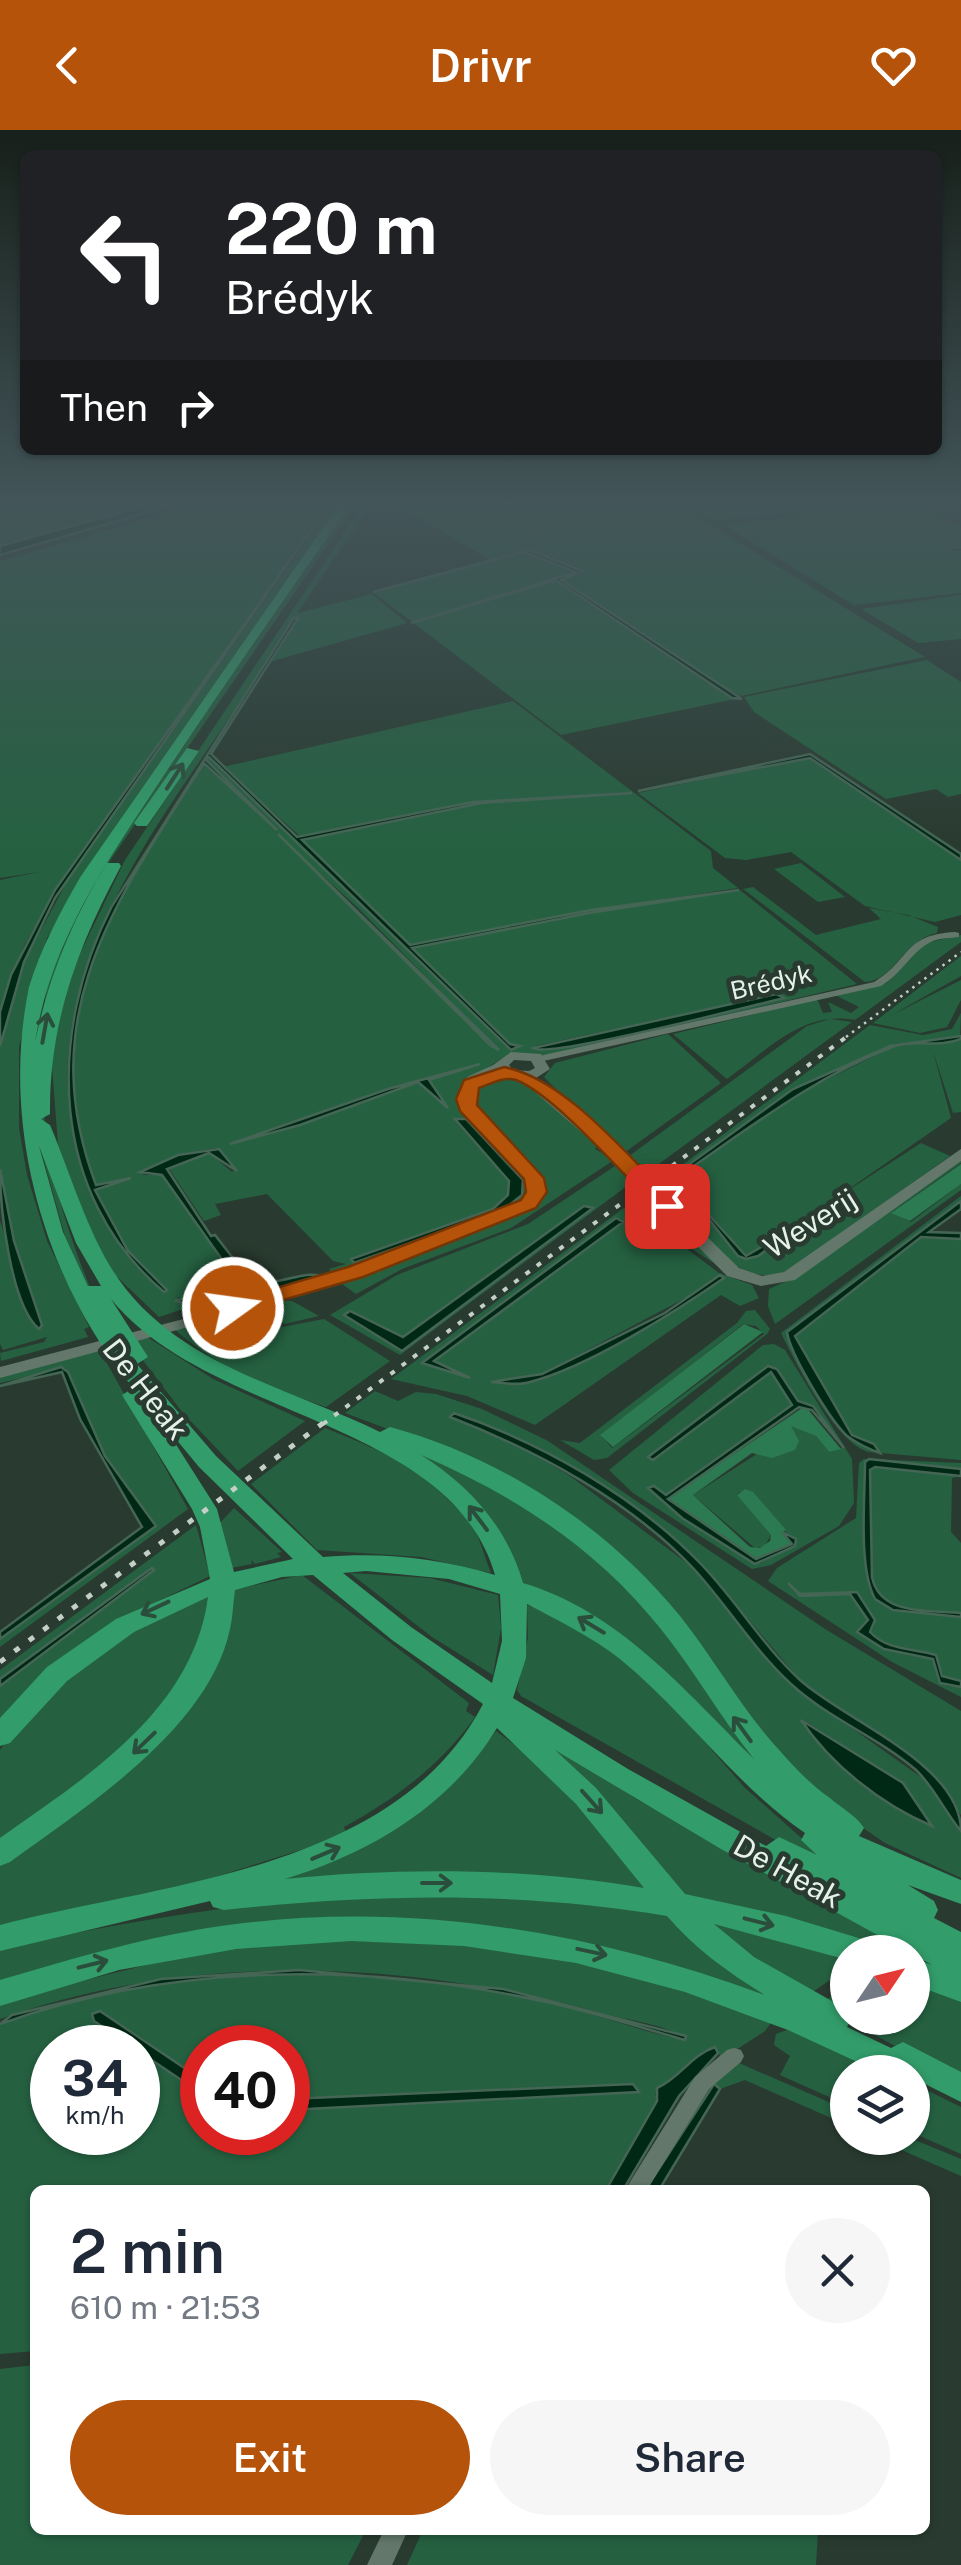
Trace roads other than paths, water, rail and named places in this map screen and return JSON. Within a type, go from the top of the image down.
[{"type":"highway","name":"De Heak","points":[[266,619],[103,854],[58,934],[37,990],[24,1066],[28,1145],[56,1244],[113,1340],[222,1472],[339,1579],[515,1714],[652,1797],[929,1934],[961,1966]]},
{"type":"highway","name":"De Heak","points":[[113,1340],[65,1226],[48,1172],[40,1125],[45,1024],[64,960],[118,856],[281,619]]},
{"type":"highway","points":[[40,1125],[91,1254],[138,1316],[163,1338],[221,1375],[304,1412],[462,1462],[514,1489],[579,1532],[650,1598],[746,1735],[793,1786],[881,1848],[958,1888]]},
{"type":"highway","points":[[0,1854],[110,1773],[161,1725],[190,1688],[208,1653],[222,1598],[222,1567],[211,1525],[113,1340]]},
{"type":"highway","points":[[0,1938],[256,1878],[356,1840],[437,1784],[467,1752],[494,1710],[511,1666],[516,1632],[514,1591],[498,1550],[469,1506],[442,1480],[346,1424]]},
{"type":"highway","points":[[0,1736],[38,1690],[90,1646],[145,1613],[209,1586],[267,1572],[331,1563],[400,1564],[489,1581],[534,1596],[602,1632],[664,1681],[738,1761],[796,1811],[873,1858],[958,1888]]},
{"type":"highway","points":[[642,1664],[780,1811],[929,1934],[961,1988]]},
{"type":"highway","points":[[515,1714],[691,1923],[800,2010],[880,2055]]},
{"type":"highway","points":[[96,1914],[345,1886],[494,1883],[666,1902],[830,1943]]},
{"type":"highway","points":[[0,1993],[129,1956],[210,1941],[298,1931],[405,1929],[496,1936],[583,1950],[800,2010],[961,2088]]},
{"type":"highway","points":[[930,2082],[961,2098]]},
{"type":"street","name":"Brédyk","points":[[536,1068],[580,1052],[877,984],[890,976],[920,941],[955,935]]},
{"type":"street","points":[[0,1373],[356,1272],[529,1204],[536,1192],[534,1178],[467,1107],[471,1084],[502,1070],[536,1068]]},
{"type":"street","name":"Weverij","points":[[536,1068],[560,1104],[729,1268],[761,1282],[789,1276],[961,1154]]},
{"type":"street","points":[[638,2185],[702,2084],[734,2056]]},
{"type":"street","points":[[379,2565],[394,2535]]},
{"type":"railway","points":[[846,1037],[961,952]]},
{"type":"railway","points":[[323,1424],[849,1035]]},
{"type":"railway","points":[[0,1662],[326,1421]]}]
